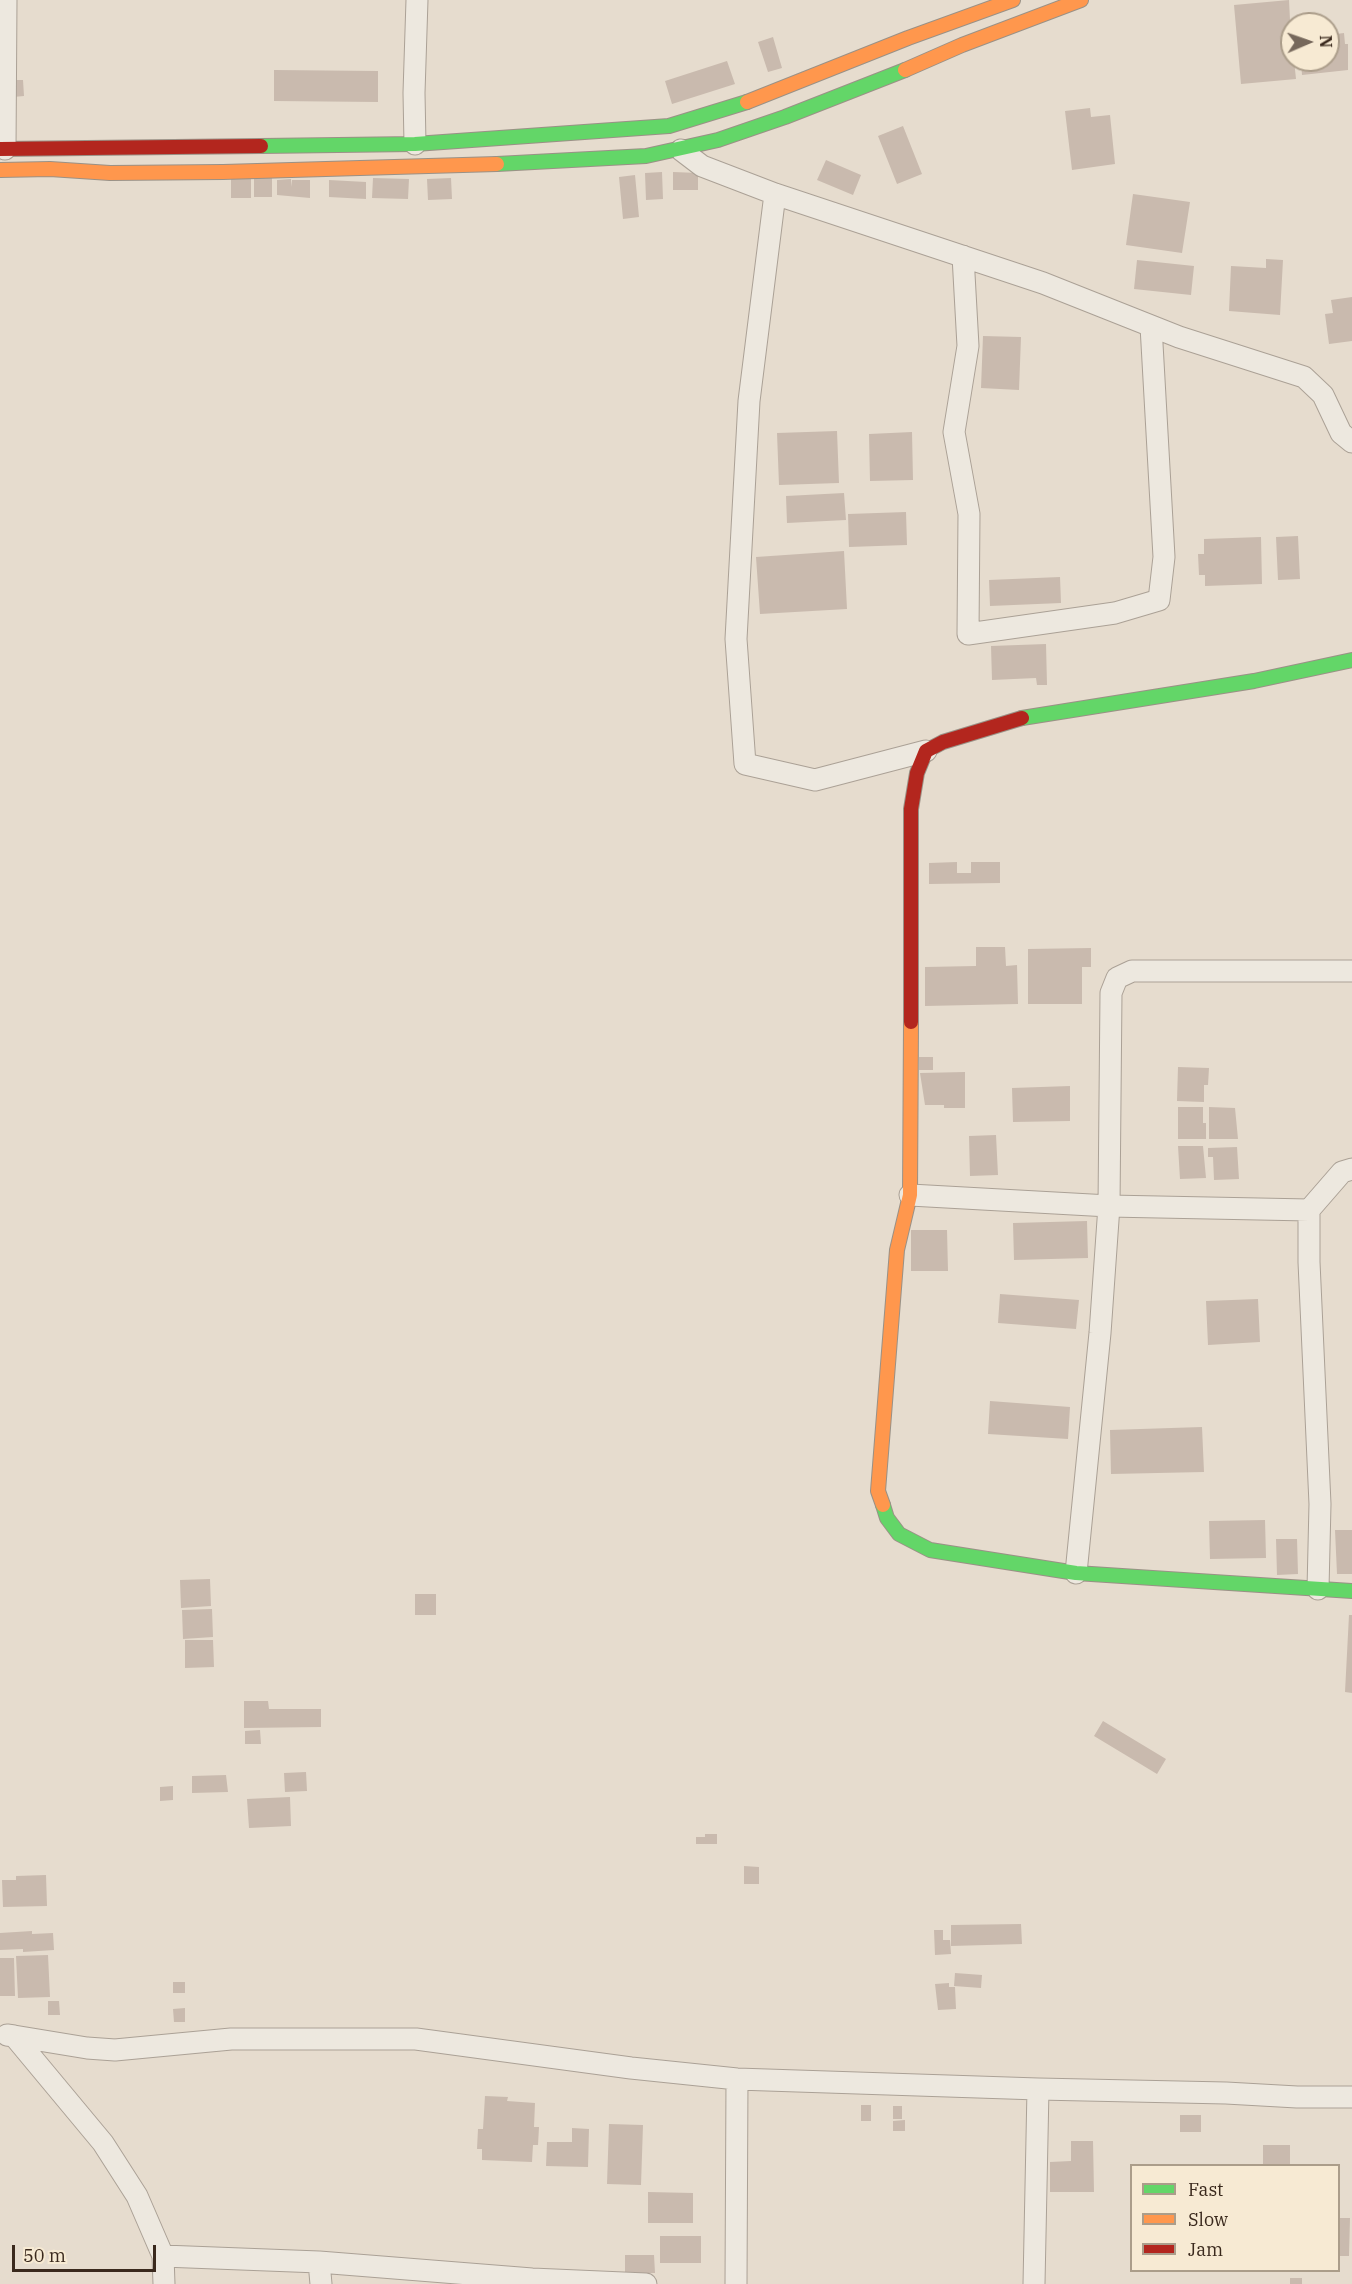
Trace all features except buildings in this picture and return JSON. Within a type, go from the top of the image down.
[{"type":"street","points":[[6,0],[2,149],[415,144],[669,126],[764,97],[909,38],[1013,0]]},
{"type":"street","points":[[415,144],[417,0]]},
{"type":"street","points":[[0,170],[50,169],[110,173],[222,172],[558,162],[646,156],[718,140],[785,117],[911,68],[962,45],[1081,0]]},
{"type":"street","points":[[681,150],[702,166],[775,194],[963,256],[1151,326],[1304,377],[1323,395],[1341,433],[1352,442]]},
{"type":"street","points":[[775,194],[749,401],[736,639],[745,764],[815,780],[926,751],[943,742],[1026,717],[1254,681],[1352,660]]},
{"type":"street","points":[[963,256],[968,346],[954,432],[969,514],[968,634],[1115,613],[1159,600],[1164,557],[1151,326]]},
{"type":"street","points":[[926,751],[917,773],[911,809],[910,1195],[897,1250],[878,1491],[887,1518],[899,1534],[930,1550],[1076,1573],[1352,1591]]},
{"type":"street","points":[[1076,1573],[1100,1333],[1109,1206],[1111,993],[1117,978],[1132,971],[1352,971]]},
{"type":"street","points":[[1318,1589],[1320,1504],[1309,1262],[1309,1210],[1342,1172],[1352,1169]]},
{"type":"street","points":[[910,1195],[1109,1206],[1309,1210]]},
{"type":"street","points":[[7,2035],[87,2048],[115,2050],[231,2039],[416,2039],[631,2068],[737,2079],[1352,2097]]},
{"type":"street","points":[[7,2035],[103,2143],[137,2196],[163,2256],[164,2284]]},
{"type":"street","points":[[736,2284],[737,2079]]},
{"type":"street","points":[[1034,2284],[1038,2089]]},
{"type":"street","points":[[163,2256],[319,2262],[532,2282],[646,2284]]},
{"type":"street","points":[[319,2262],[321,2284]]},
{"type":"traffic: fast","points":[[497,164],[646,156],[718,140],[785,117],[905,70]]},
{"type":"traffic: fast","points":[[261,146],[415,144],[669,126],[747,102]]},
{"type":"traffic: fast","points":[[1022,718],[1254,681],[1352,660]]},
{"type":"traffic: fast","points":[[883,1505],[887,1518],[899,1534],[930,1550],[1076,1573],[1352,1591]]},
{"type":"traffic: slow","points":[[747,102],[908,38],[1013,0]]},
{"type":"traffic: slow","points":[[905,70],[962,45],[1081,0]]},
{"type":"traffic: slow","points":[[0,170],[50,169],[110,173],[223,172],[497,164]]},
{"type":"traffic: slow","points":[[883,1505],[878,1491],[897,1250],[910,1195],[911,1022]]},
{"type":"traffic: jam","points":[[0,149],[261,146]]},
{"type":"traffic: jam","points":[[911,1022],[911,809],[917,773],[926,751],[943,742],[1022,718]]}]
